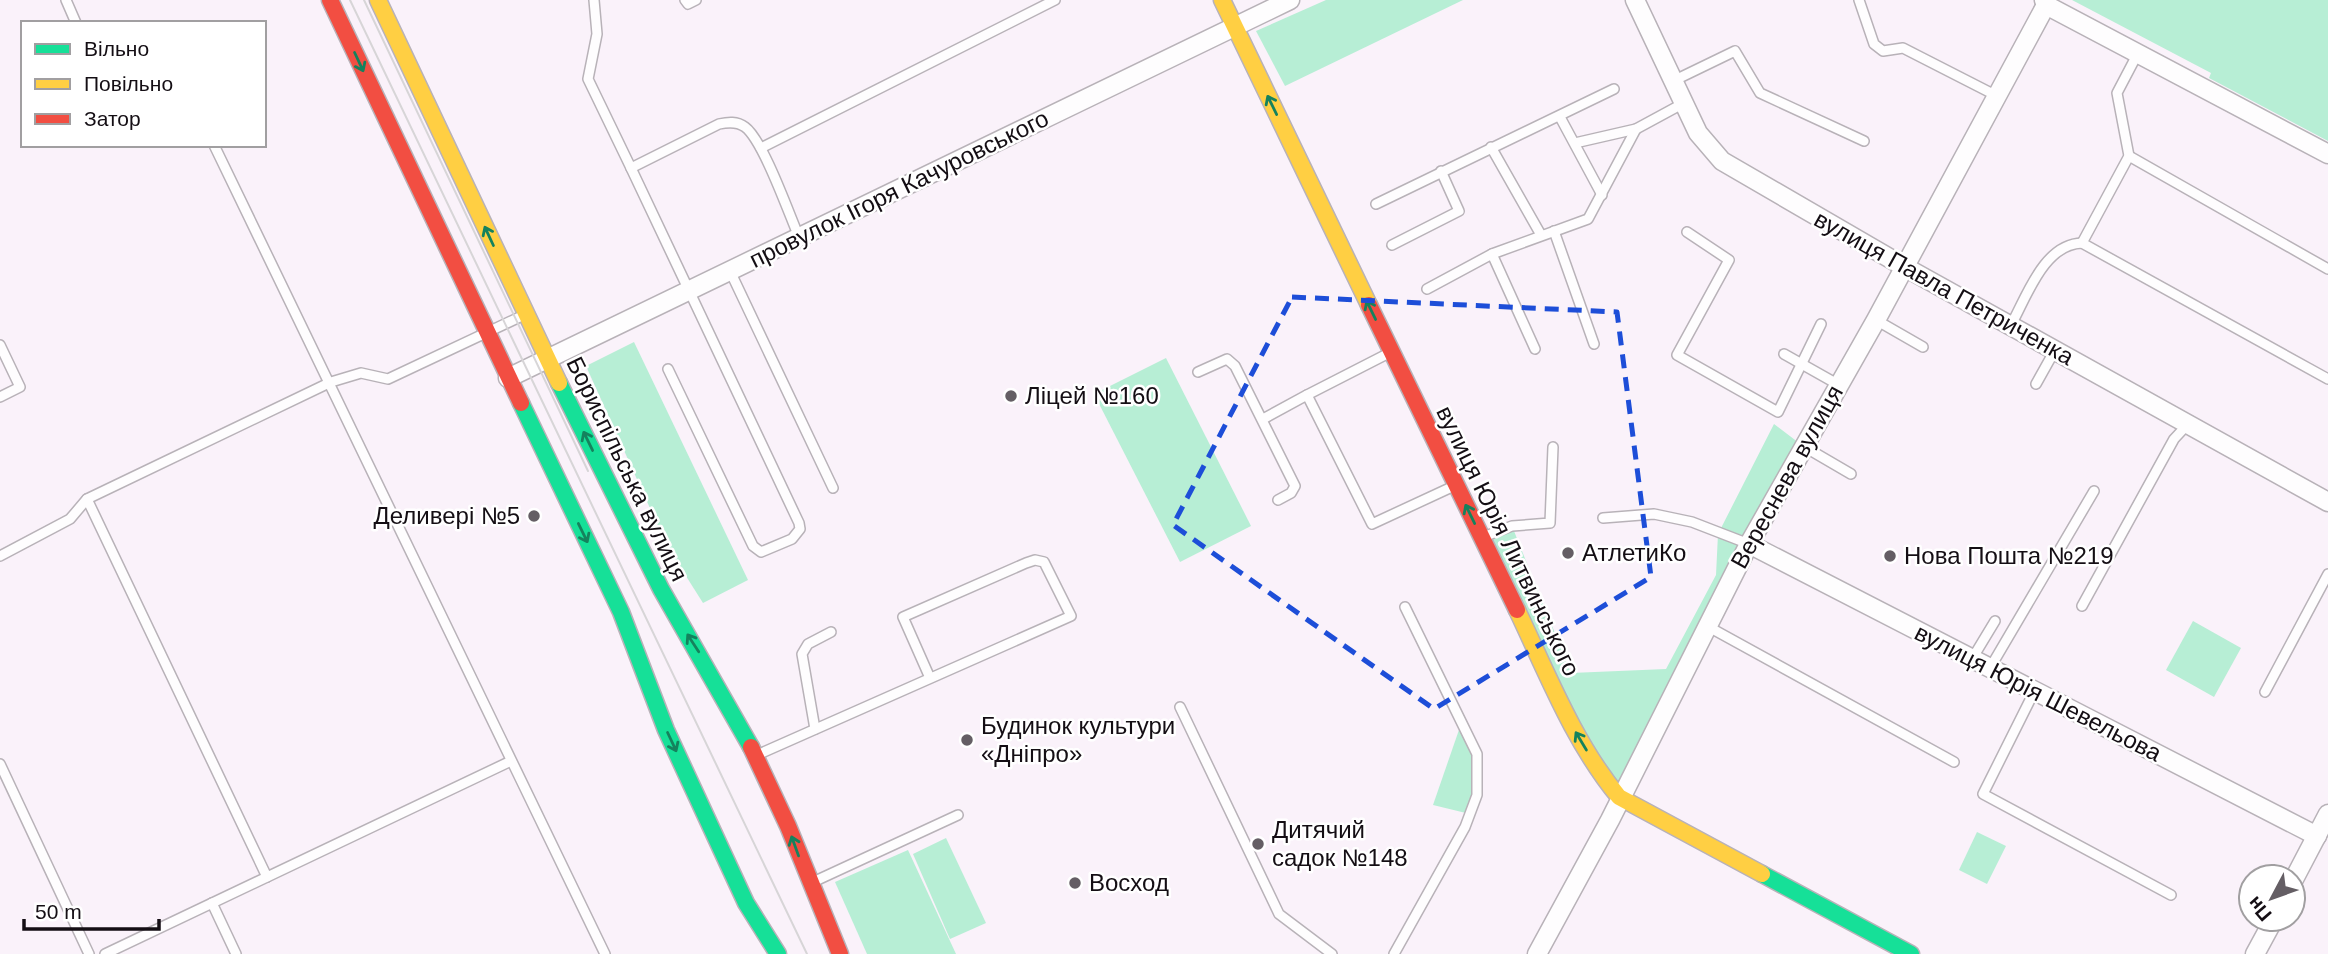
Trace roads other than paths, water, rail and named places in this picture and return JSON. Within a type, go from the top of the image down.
[{"type":"main road","points":[[330,0],[486,333],[621,612],[666,730],[735,879],[778,954]]},
{"type":"main road","name":"Бориспільська вулиця","points":[[378,0],[547,359],[661,589],[714,676],[755,755],[840,954]]},
{"type":"main road","name":"вулиця Юрія Литвинського","points":[[1222,0],[1571,723],[1604,779],[1619,797],[1911,954]]},
{"type":"street","name":"провулок Ігоря Качуровського","points":[[508,377],[1290,0]]},
{"type":"street","name":"вулиця Павла Петриченка","points":[[1634,0],[1698,133],[1722,161],[1903,266],[2328,502]]},
{"type":"street","name":"Вереснева вулиця","points":[[1537,954],[1610,820],[1619,797],[1749,544],[1876,320],[2045,3]]},
{"type":"street","points":[[2045,3],[2328,154]]},
{"type":"street","name":"вулиця Юрія Шевельова","points":[[1749,544],[2322,839]]},
{"type":"street","points":[[2305,863],[2322,839],[2328,814]]},
{"type":"street","points":[[2255,954],[2266,933]]},
{"type":"lane","points":[[66,0],[75,21]]},
{"type":"lane","points":[[594,0],[597,34],[588,79],[691,290],[799,523],[800,529],[792,539],[761,552],[753,547],[668,369]]},
{"type":"lane","points":[[685,0],[688,4],[696,0]]},
{"type":"lane","points":[[761,148],[1055,0]]},
{"type":"lane","points":[[1859,0],[1874,44],[1882,51],[1903,48],[1997,96]]},
{"type":"lane","points":[[1673,81],[1735,51],[1760,93],[1864,141]]},
{"type":"lane","points":[[2081,243],[2129,156],[2117,93],[2139,53]]},
{"type":"lane","points":[[1376,204],[1614,89]]},
{"type":"lane","points":[[1575,143],[1636,129],[1684,103]]},
{"type":"lane","points":[[1560,117],[1602,195]]},
{"type":"lane","points":[[631,168],[719,124],[732,122],[746,128],[761,148],[799,237]]},
{"type":"lane","points":[[1427,289],[1492,254],[1588,219],[1636,129]]},
{"type":"lane","points":[[215,147],[331,382],[605,954]]},
{"type":"lane","points":[[1491,147],[1541,235]]},
{"type":"lane","points":[[2129,156],[2328,269]]},
{"type":"lane","points":[[1392,245],[1459,211],[1441,171]]},
{"type":"lane","points":[[1554,231],[1594,344]]},
{"type":"lane","points":[[1687,232],[1729,260],[1677,355],[1778,412],[1821,324]]},
{"type":"lane","points":[[2011,325],[2047,261],[2070,243],[2081,243],[2328,379]]},
{"type":"lane","points":[[1492,254],[1535,349]]},
{"type":"lane","points":[[730,271],[833,488]]},
{"type":"lane","points":[[0,556],[70,519],[87,499],[331,382],[361,373],[388,379],[526,314]]},
{"type":"lane","points":[[1876,320],[1923,347]]},
{"type":"lane","points":[[0,345],[20,387],[0,397]]},
{"type":"lane","points":[[2036,384],[2055,350]]},
{"type":"lane","points":[[1262,419],[1391,352]]},
{"type":"lane","points":[[1784,354],[1839,385]]},
{"type":"lane","points":[[1198,372],[1221,360],[1231,362],[1295,486],[1291,493],[1278,500]]},
{"type":"lane","points":[[1307,395],[1373,524],[1456,485]]},
{"type":"lane","points":[[2082,606],[2174,439],[2188,424]]},
{"type":"lane","points":[[1803,446],[1851,474]]},
{"type":"lane","points":[[1481,537],[1513,526],[1550,523],[1553,447]]},
{"type":"lane","points":[[1990,668],[2094,491]]},
{"type":"lane","points":[[87,499],[267,877]]},
{"type":"lane","points":[[1603,518],[1654,514],[1692,522],[1749,544]]},
{"type":"lane","points":[[755,755],[1071,616],[1044,562],[1026,562],[903,617],[930,678]]},
{"type":"lane","points":[[2265,692],[2328,574]]},
{"type":"lane","points":[[1394,954],[1465,827],[1477,795],[1477,754],[1405,607]]},
{"type":"lane","points":[[1971,659],[1995,621]]},
{"type":"lane","points":[[1707,626],[1955,762]]},
{"type":"lane","points":[[815,729],[802,654],[808,644],[831,632]]},
{"type":"lane","points":[[2035,691],[1983,794],[2171,895]]},
{"type":"lane","points":[[1180,707],[1279,914],[1332,954]]},
{"type":"lane","points":[[105,954],[511,761]]},
{"type":"lane","points":[[0,764],[89,954]]},
{"type":"lane","points":[[809,884],[958,815]]},
{"type":"lane","points":[[212,903],[236,954]]},
{"type":"tram line","points":[[350,0],[807,954]]},
{"type":"tram line","points":[[364,0],[588,471]]},
{"type":"place","name":"Ліцей №160","points":[[1011,396]]},
{"type":"place","name":"Деливері №5","points":[[534,516]]},
{"type":"place","name":"АтлетиКо","points":[[1568,553]]},
{"type":"place","name":"Нова Пошта №219","points":[[1890,556]]},
{"type":"place","name":"Будинок культури «Дніпро»","points":[[967,740]]},
{"type":"place","name":"Дитячий садок №148","points":[[1258,844]]},
{"type":"place","name":"Восход","points":[[1075,883]]}]
